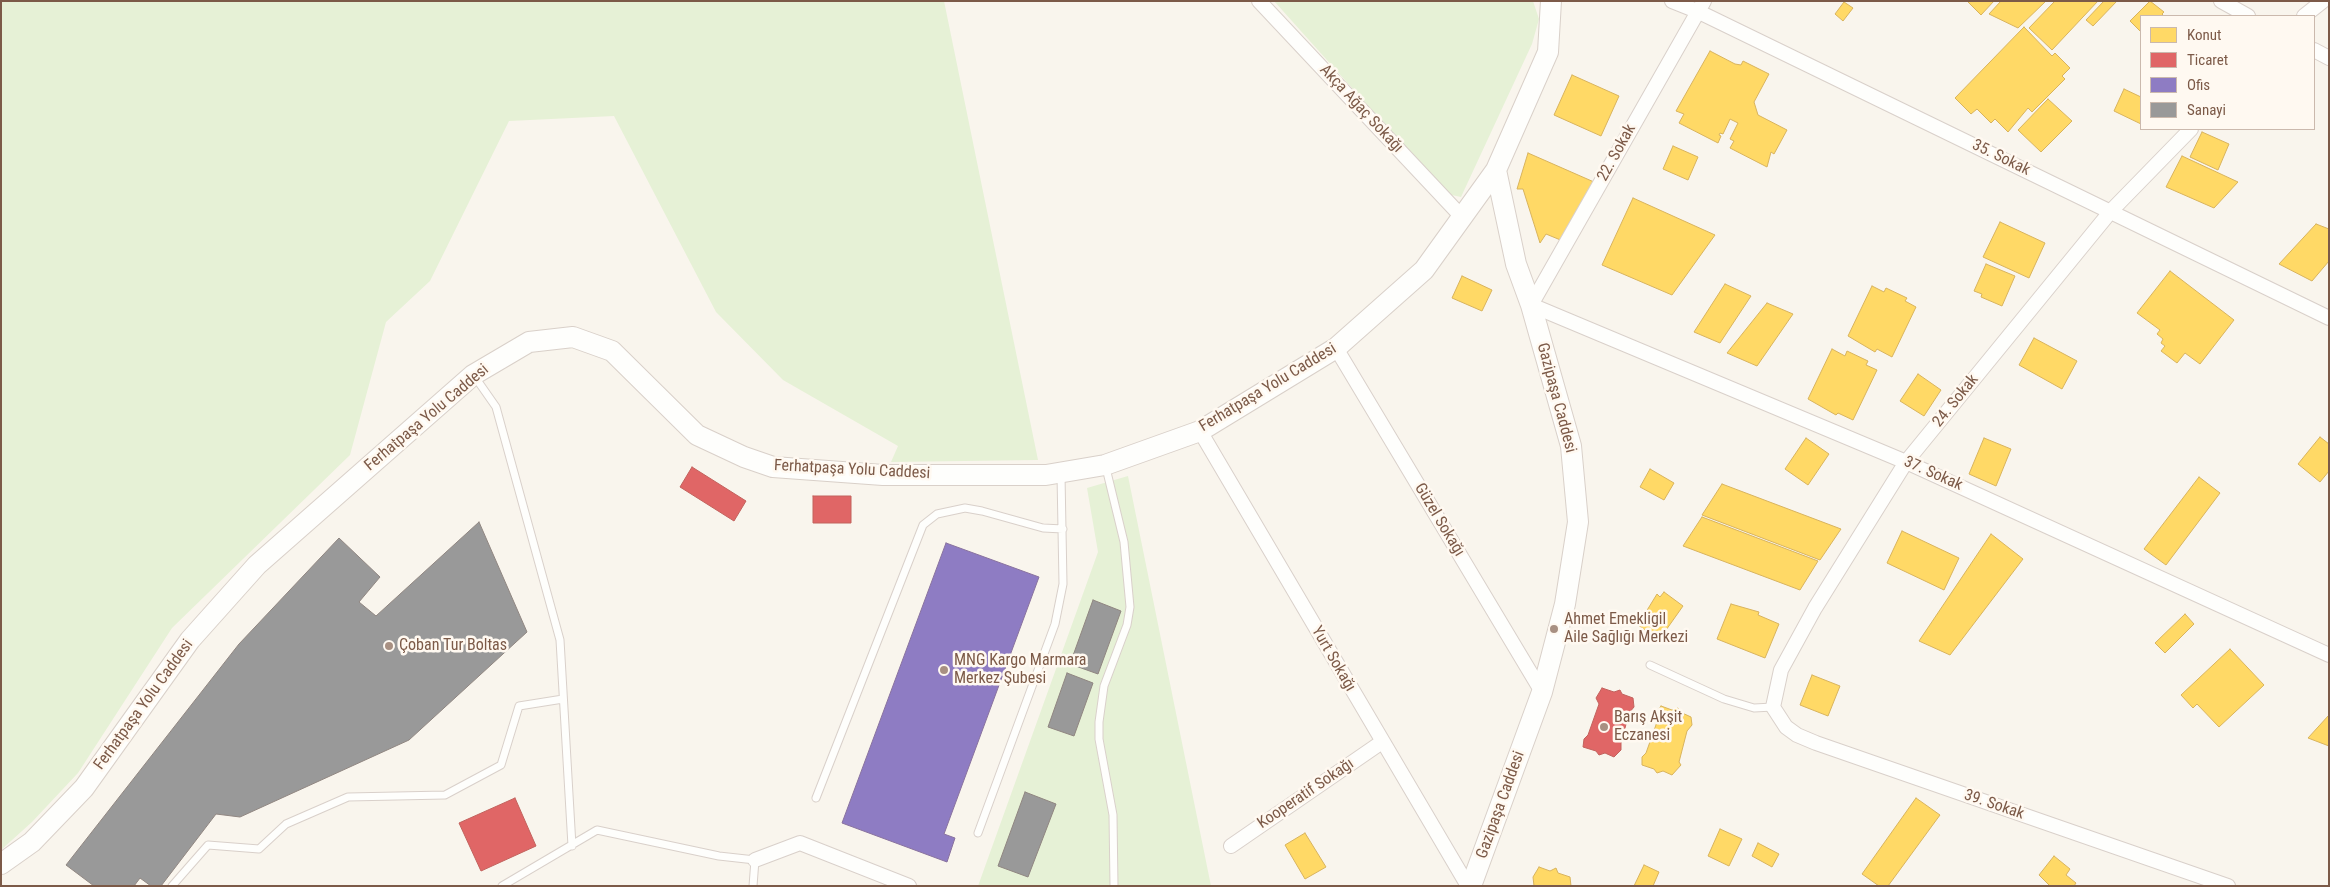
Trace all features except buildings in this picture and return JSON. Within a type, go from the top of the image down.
[{"type":"main road","name":"Ferhatpaşa Yolu Caddesi","points":[[1,864],[32,842],[84,788],[190,640],[257,565],[473,375],[529,342],[573,337],[612,351],[697,435],[773,468],[884,475],[1046,476],[1105,465],[1200,431],[1336,348],[1424,270],[1496,170],[1548,52],[1551,1]]},
{"type":"main road","name":"Gazipaşa Caddesi","points":[[1470,886],[1542,692],[1565,604],[1578,522],[1571,446],[1531,305],[1516,264],[1496,170]]},
{"type":"street","name":"Akça Ağaç Sokağı","points":[[1259,1],[1462,217]]},
{"type":"street","name":"35. Sokak","points":[[1672,1],[1700,6],[2329,318]]},
{"type":"street","points":[[2220,1],[2246,15]]},
{"type":"street","points":[[2305,15],[2322,1]]},
{"type":"street","name":"22. Sokak","points":[[1531,305],[1700,6]]},
{"type":"street","points":[[2315,51],[2329,58]]},
{"type":"street","name":"24. Sokak","points":[[1773,706],[1781,670],[1815,608],[1906,462],[2111,211],[2189,130]]},
{"type":"street","name":"37. Sokak","points":[[1531,305],[1906,462],[2329,655]]},
{"type":"street","name":"Güzel Sokağı","points":[[1336,348],[1542,692]]},
{"type":"street","name":"Yurt Sokağı","points":[[1200,431],[1382,742],[1470,886]]},
{"type":"street","name":"39. Sokak","points":[[1773,706],[1786,727],[1797,735],[1816,744],[2228,886]]},
{"type":"street","name":"Kooperatif Sokağı","points":[[1231,846],[1382,742]]},
{"type":"street","points":[[755,860],[800,844],[909,886]]},
{"type":"lane","points":[[473,375],[496,407],[558,630],[572,846]]},
{"type":"lane","points":[[1105,465],[1124,542],[1130,607],[1127,625],[1104,686],[1098,722],[1099,739],[1113,815],[1114,886]]},
{"type":"lane","points":[[978,833],[1055,624],[1063,584],[1061,472]]},
{"type":"lane","points":[[816,798],[922,525],[936,514],[965,508],[1043,528],[1063,529]]},
{"type":"lane","points":[[1650,665],[1724,699],[1754,708],[1773,706]]},
{"type":"lane","points":[[172,886],[208,844],[258,849],[286,824],[348,797],[445,795],[501,765],[520,706],[563,699]]},
{"type":"lane","points":[[502,886],[597,830],[719,856],[755,860],[753,886]]},
{"type":"green space","points":[[1,1],[944,1],[1038,460],[891,462],[898,446],[783,380],[716,312],[614,116],[509,121],[430,281],[386,322],[350,455],[172,628],[78,773],[32,822],[1,850]]},
{"type":"green space","points":[[1274,1],[1533,1],[1539,19],[1532,44],[1461,197],[1447,194]]},
{"type":"green space","points":[[1128,476],[1211,886],[978,886],[1098,552],[1087,488]]},
{"type":"place","name":"Ahmet Emekligil Aile Sağlığı Merkezi","points":[[1554,629]]},
{"type":"place","name":"Çoban Tur Boltas","points":[[389,646]]},
{"type":"place","name":"MNG Kargo Marmara Merkez Şubesi","points":[[944,670]]},
{"type":"place","name":"Barış Akşit Eczanesi","points":[[1604,727]]}]
